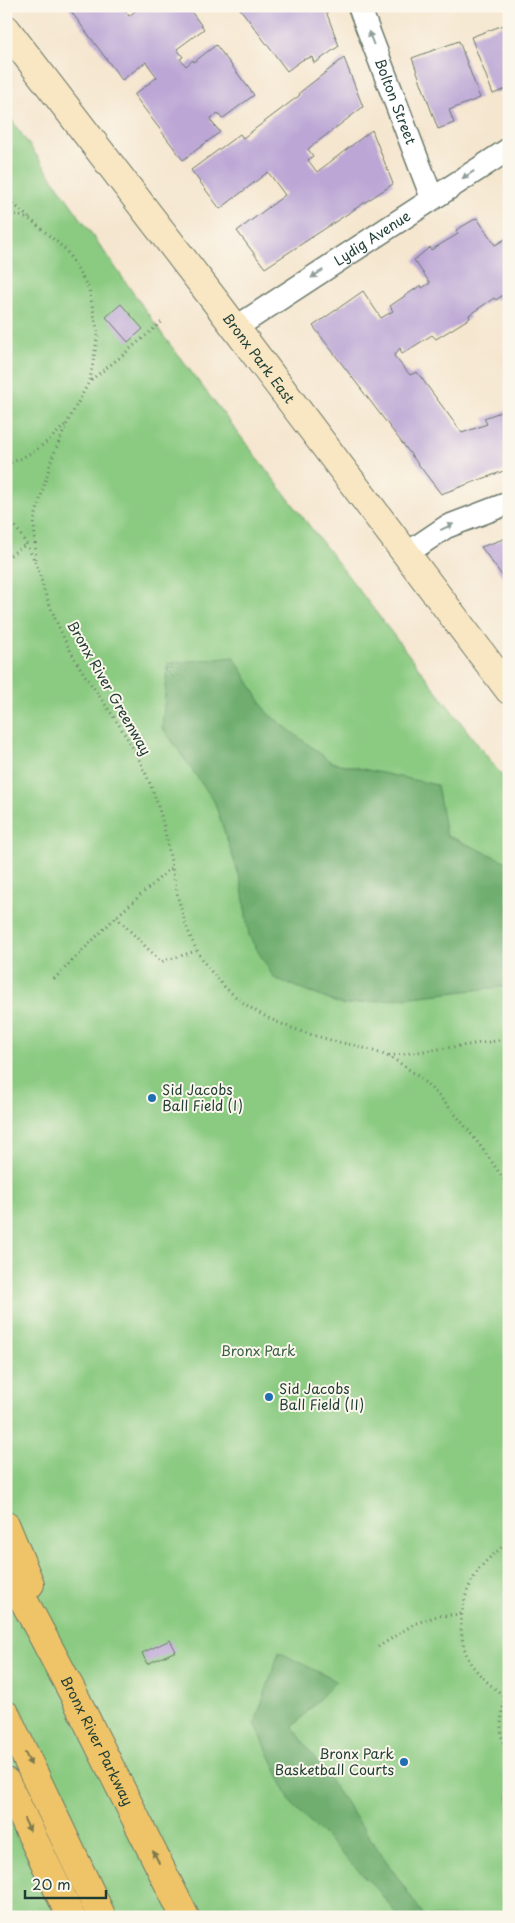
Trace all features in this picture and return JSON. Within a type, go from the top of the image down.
[{"type":"highway","points":[[6,1526],[74,1695]]},
{"type":"highway","name":"Bronx River Parkway","points":[[6,1567],[74,1695],[185,1917]]},
{"type":"highway","points":[[6,1715],[102,1917]]},
{"type":"highway","points":[[6,1782],[72,1917]]},
{"type":"main road","name":"Bronx Park East","points":[[6,29],[509,690]]},
{"type":"street","name":"Bolton Street","points":[[359,6],[432,198]]},
{"type":"street","name":"Lydig Avenue","points":[[235,328],[509,149]]},
{"type":"street","points":[[406,554],[424,540],[446,527],[509,503]]},
{"type":"path","points":[[6,197],[66,250],[90,289],[98,334],[90,380],[68,421],[51,461],[34,521],[36,565]]},
{"type":"path","points":[[6,211],[31,220]]},
{"type":"path","points":[[90,380],[164,320]]},
{"type":"path","points":[[6,464],[32,452],[52,438],[68,421]]},
{"type":"path","name":"Bronx River Greenway","points":[[6,515],[36,565],[46,597],[75,659],[125,734],[150,786],[164,827],[185,924],[196,951],[231,994],[274,1022],[303,1033],[388,1056],[408,1068],[446,1106],[484,1152],[509,1187]]},
{"type":"path","points":[[6,558],[25,545]]},
{"type":"path","points":[[54,979],[116,917],[173,866]]},
{"type":"path","points":[[116,917],[161,962],[196,951]]},
{"type":"path","points":[[388,1056],[496,1041],[509,1036]]},
{"type":"path","points":[[509,1541],[478,1572],[466,1592],[461,1614],[465,1650],[470,1663],[507,1698],[500,1723],[502,1744],[509,1755]]},
{"type":"path","points":[[378,1647],[414,1624],[437,1616],[461,1614]]},
{"type":"green space","name":"Bronx Park","points":[[6,112],[165,338],[509,785],[509,1917],[6,1917]]},
{"type":"green space","points":[[234,657],[267,713],[331,762],[437,785],[446,835],[509,863],[509,986],[342,1005],[274,978],[249,936],[241,881],[214,801],[162,727],[168,663]]},
{"type":"green space","points":[[279,1652],[336,1681],[293,1727],[425,1917],[399,1917],[378,1890],[291,1803],[255,1723]]},
{"type":"building","points":[[67,6],[122,6],[129,16],[141,6],[187,6],[204,29],[177,49],[183,57],[180,59],[186,66],[216,45],[254,95],[222,119],[218,113],[211,118],[211,121],[220,132],[183,160],[134,95],[157,77],[146,62],[122,80]]},
{"type":"building","points":[[238,6],[324,6],[339,46],[314,63],[312,57],[302,60],[287,71]]},
{"type":"building","points":[[509,23],[509,88],[493,94],[471,37]]},
{"type":"building","points":[[459,41],[480,98],[449,110],[454,123],[438,129],[412,58]]},
{"type":"building","points":[[344,58],[363,107],[308,149],[313,156],[308,160],[317,172],[372,130],[393,184],[265,268],[237,231],[285,195],[268,172],[220,209],[191,170],[240,134],[243,138],[300,95],[299,93]]},
{"type":"building","points":[[477,218],[495,245],[509,237],[509,291],[496,300],[494,298],[469,315],[470,318],[436,339],[432,335],[402,354],[400,348],[394,356],[410,375],[417,372],[462,433],[487,424],[484,418],[509,409],[509,469],[441,494],[313,326],[363,291],[381,318],[393,311],[390,306],[421,285],[422,288],[430,283],[414,260],[430,247],[431,250],[458,234],[456,230]]},
{"type":"building","points":[[121,304],[143,329],[128,342],[106,317]]},
{"type":"building","points":[[509,537],[509,585],[481,547]]},
{"type":"building","points":[[170,1640],[176,1651],[147,1664],[142,1653]]},
{"type":"place","name":"Sid Jacobs Ball Field (I)","points":[[152,1098]]},
{"type":"place","name":"Sid Jacobs Ball Field (II)","points":[[269,1397]]},
{"type":"place","name":"Bronx Park Basketball Courts","points":[[404,1762]]}]
